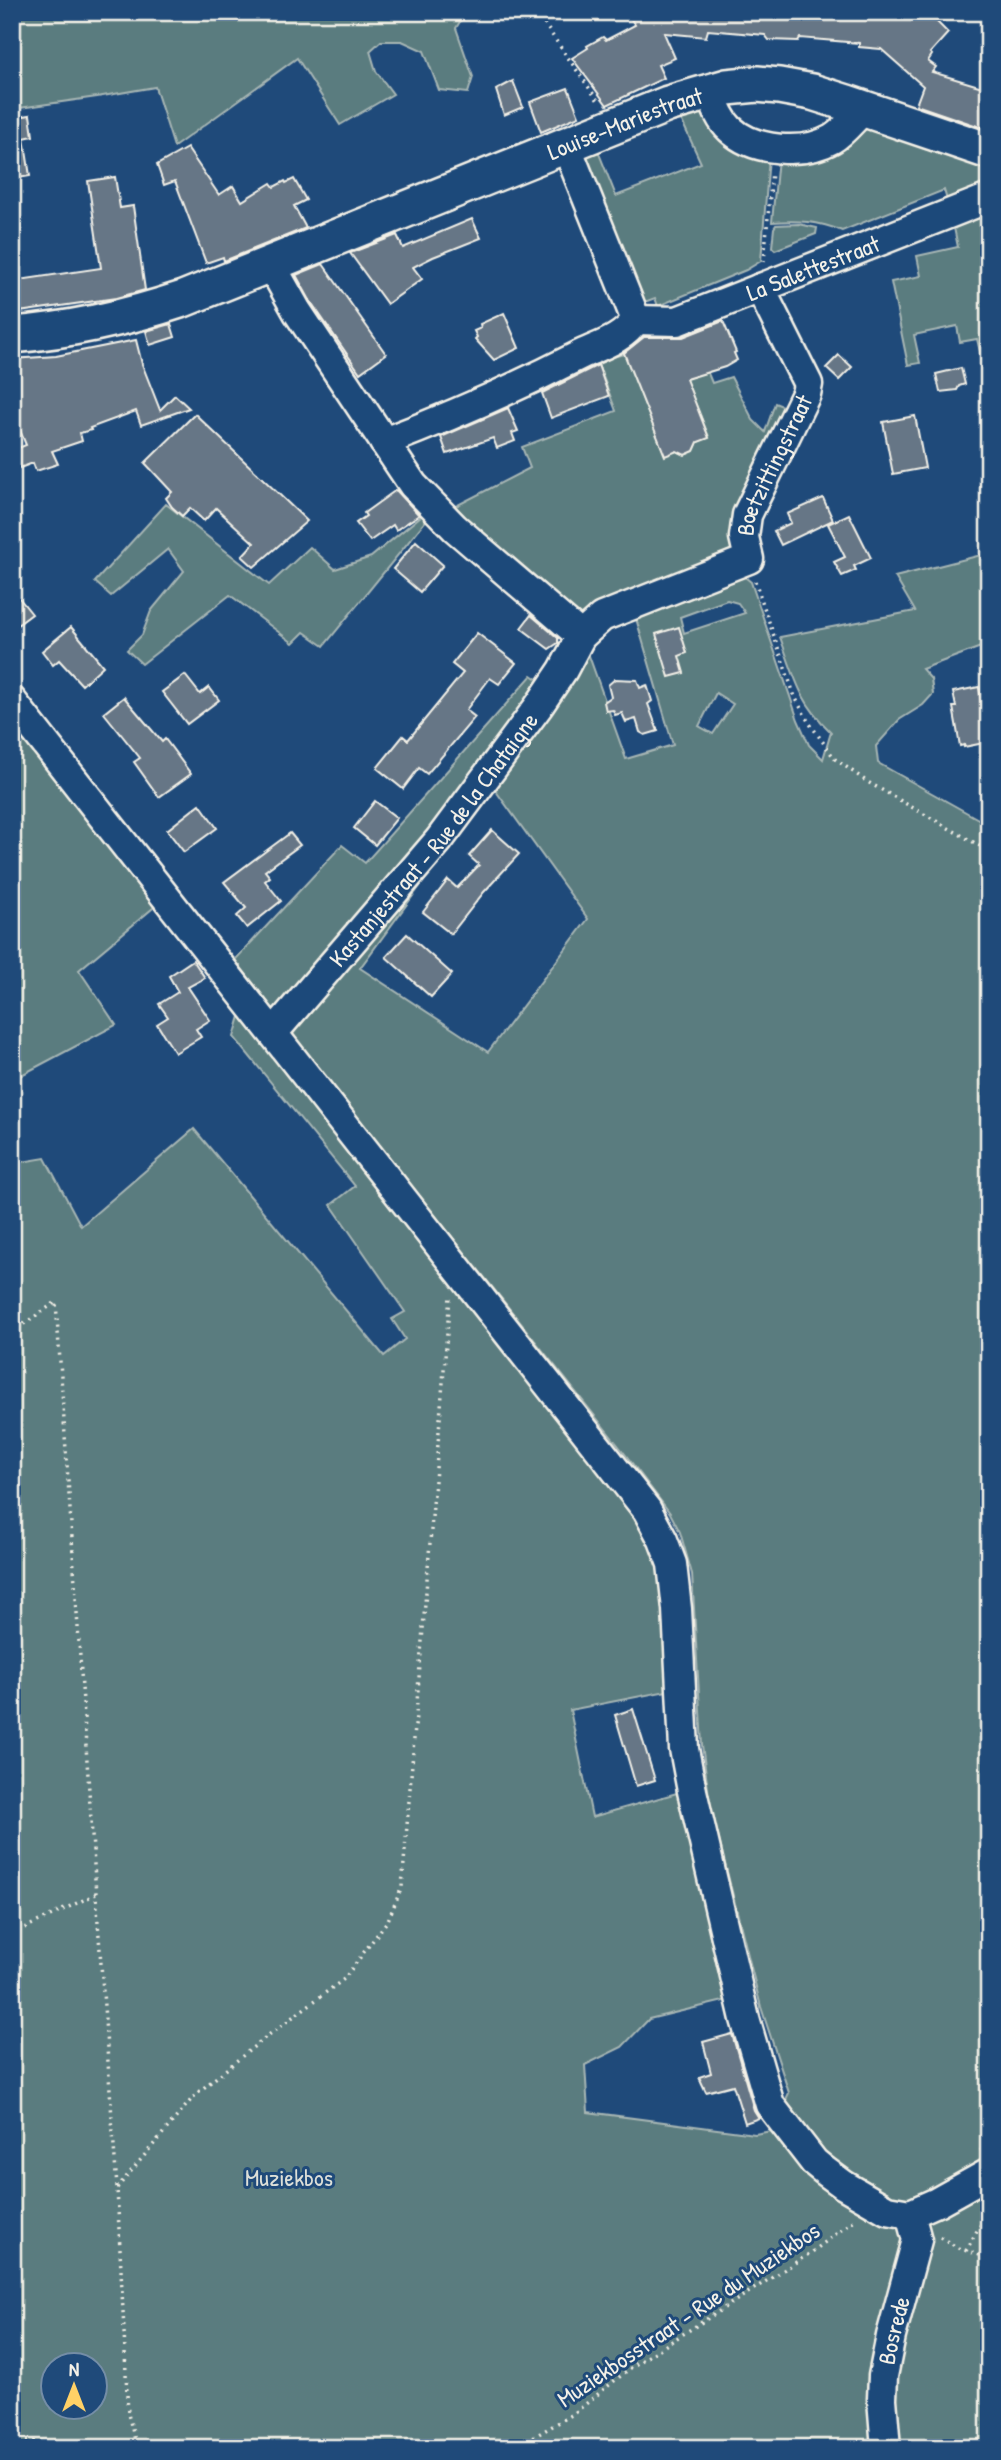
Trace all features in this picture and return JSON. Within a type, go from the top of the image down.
[{"type":"main road","name":"Louise-Mariestraat","points":[[12,335],[52,332],[130,316],[206,289],[668,104],[710,91],[757,84],[812,92],[989,151]]},
{"type":"street","points":[[710,91],[718,112],[729,129],[745,139],[774,148],[800,149],[816,146],[834,138],[864,109]]},
{"type":"street","points":[[384,442],[497,396],[607,344],[636,320],[566,145]]},
{"type":"street","name":"La Salettestraat","points":[[636,320],[677,321],[989,198]]},
{"type":"street","points":[[270,263],[297,312],[400,466],[429,504],[581,636]]},
{"type":"street","name":"Boetzittingstraat","points":[[748,559],[744,537],[747,515],[806,394],[808,384],[760,288]]},
{"type":"street","name":"Kastanjestraat - Rue de la Chataigne","points":[[274,1032],[439,840],[538,707],[563,670],[581,636],[602,617],[748,559]]},
{"type":"street","points":[[12,701],[647,1510],[672,1564],[686,1760],[745,2019],[770,2105],[814,2162],[844,2185],[887,2210],[910,2214],[989,2174]]},
{"type":"street","name":"Bosrede","points":[[886,2448],[881,2399],[883,2376],[916,2240],[910,2214]]},
{"type":"path","points":[[536,12],[614,126]]},
{"type":"path","points":[[760,288],[774,148]]},
{"type":"path","name":"Boetzittingstraat","points":[[748,559],[795,697],[835,760],[866,781],[989,851]]},
{"type":"path","points":[[117,2188],[196,2094],[262,2040],[344,1979],[388,1920],[402,1887],[453,1261]]},
{"type":"path","points":[[12,1332],[56,1302],[117,2188],[128,2414],[137,2447]]},
{"type":"path","points":[[12,1934],[96,1894]]},
{"type":"path","name":"Muziekbosstraat - Rue du Muziekbos","points":[[515,2448],[573,2414],[634,2366],[842,2232],[876,2203]]},
{"type":"path","points":[[989,2217],[979,2227],[966,2251],[989,2258]]},
{"type":"path","points":[[12,2440],[147,2448]]},
{"type":"green space","points":[[12,12],[466,12],[456,28],[473,77],[468,93],[439,90],[424,51],[402,41],[381,41],[370,51],[376,71],[393,94],[340,125],[297,58],[174,147],[155,87],[12,109]]},
{"type":"green space","points":[[708,105],[769,156],[761,261],[746,270],[658,306],[655,298],[642,303],[582,157],[598,151],[616,196],[701,163],[680,117]]},
{"type":"green space","points":[[857,115],[989,160],[989,192],[949,207],[944,190],[842,231],[808,222],[772,222],[778,158]]},
{"type":"green space","points":[[989,205],[989,390],[977,339],[960,342],[957,326],[914,335],[920,363],[908,365],[891,282],[921,276],[917,256],[958,247],[952,218]]},
{"type":"green space","points":[[799,224],[817,228],[816,234],[775,250],[772,247],[776,225]]},
{"type":"green space","points":[[688,325],[712,383],[731,377],[753,420],[765,432],[775,403],[792,410],[740,546],[729,559],[581,623],[448,510],[530,468],[522,447],[616,411],[597,361],[624,354],[623,351],[665,455],[677,451],[685,455],[694,451],[698,442],[709,437],[667,333]]},
{"type":"green space","points":[[166,504],[269,585],[310,547],[335,569],[371,557],[427,511],[428,518],[324,646],[304,632],[293,643],[230,595],[142,664],[127,650],[142,635],[151,611],[184,571],[168,549],[111,596],[95,582]]},
{"type":"green space","name":"Muziekbos","points":[[989,553],[989,644],[922,669],[931,679],[933,694],[923,705],[899,720],[876,746],[878,763],[989,825],[989,2448],[12,2448],[12,1143],[22,1162],[45,1158],[81,1226],[194,1129],[384,1356],[405,1339],[392,1319],[405,1312],[331,1205],[355,1186],[234,1037],[241,1013],[265,1000],[235,960],[342,845],[365,863],[532,675],[561,695],[588,653],[626,759],[673,745],[635,615],[740,573],[751,582],[809,745],[823,759],[831,732],[805,699],[780,637],[915,611],[895,577]],"holes":[[[727,600],[738,603],[745,613],[684,633],[680,617]],[[716,693],[733,704],[713,734],[699,726]],[[493,787],[588,919],[488,1052],[360,968]],[[434,1214],[622,1450],[670,1513],[680,1532],[692,1574],[702,1745],[710,1804],[761,2007],[789,2093],[771,2131],[755,2134],[588,2112],[585,2065],[622,2047],[649,2019],[732,1999],[684,1791],[592,1817],[570,1710],[672,1690],[656,1541],[412,1229]]]},
{"type":"green space","points":[[12,713],[159,903],[79,970],[116,1025],[12,1080]]},
{"type":"building","points":[[626,12],[942,12],[935,20],[948,33],[930,53],[932,55],[928,61],[936,67],[932,72],[989,89],[989,130],[916,105],[923,86],[881,49],[859,47],[859,43],[800,38],[798,41],[769,40],[765,35],[708,30],[706,37],[664,33],[675,58],[658,65],[664,78],[607,105],[572,58],[603,37],[606,40],[635,25]]},
{"type":"building","points":[[513,81],[523,107],[504,115],[496,90]]},
{"type":"building","points":[[568,88],[579,116],[541,132],[530,102]]},
{"type":"building","points":[[30,115],[33,136],[24,138],[30,176],[12,179],[12,118]]},
{"type":"building","points":[[187,148],[219,195],[233,186],[242,201],[271,183],[274,187],[294,179],[306,200],[294,206],[306,228],[224,261],[223,257],[206,263],[175,181],[164,185],[157,165]]},
{"type":"building","points":[[115,177],[120,208],[133,206],[145,290],[116,298],[12,313],[12,281],[101,268],[88,181]]},
{"type":"building","points":[[472,219],[481,238],[413,267],[422,279],[387,304],[350,253],[397,235],[403,248]]},
{"type":"building","points":[[323,264],[386,354],[360,373],[311,302],[296,275]]},
{"type":"building","points":[[504,313],[519,348],[494,360],[475,339],[477,337],[474,331],[481,328],[480,324]]},
{"type":"building","points":[[723,321],[737,360],[725,367],[686,379],[709,438],[698,442],[694,451],[685,455],[677,451],[665,456],[624,353],[644,337],[683,337]]},
{"type":"building","points":[[171,324],[175,337],[150,345],[146,331]]},
{"type":"building","points":[[136,340],[142,364],[160,410],[175,395],[189,408],[141,425],[136,411],[90,428],[91,430],[80,433],[82,441],[52,451],[58,464],[36,471],[33,463],[20,468],[13,450],[26,445],[12,411],[12,359],[56,356]]},
{"type":"building","points":[[839,355],[852,367],[839,380],[826,368]]},
{"type":"building","points":[[598,365],[609,396],[551,418],[542,393]]},
{"type":"building","points":[[961,368],[965,384],[957,390],[940,392],[936,374]]},
{"type":"building","points":[[508,408],[518,431],[512,433],[515,441],[497,448],[493,438],[447,454],[441,437]]},
{"type":"building","points":[[195,414],[307,521],[254,567],[242,556],[254,543],[216,508],[204,521],[190,508],[182,516],[166,498],[172,492],[145,463]]},
{"type":"building","points":[[915,416],[925,468],[893,474],[883,422]]},
{"type":"building","points":[[396,490],[419,515],[396,530],[393,525],[370,541],[356,523],[366,516],[364,513]]},
{"type":"building","points":[[823,498],[833,520],[781,545],[774,531],[791,523],[787,514]]},
{"type":"building","points":[[849,514],[871,558],[854,566],[856,570],[842,576],[834,562],[845,557],[828,524]]},
{"type":"building","points":[[416,541],[443,565],[420,592],[393,569]]},
{"type":"building","points":[[12,589],[32,614],[12,629]]},
{"type":"building","points":[[531,615],[558,638],[558,643],[549,649],[521,628]]},
{"type":"building","points":[[71,627],[103,666],[82,685],[59,660],[53,665],[42,651]]},
{"type":"building","points":[[679,627],[687,653],[679,656],[684,673],[669,677],[656,634]]},
{"type":"building","points":[[477,633],[516,663],[499,684],[490,678],[466,710],[475,717],[427,774],[419,768],[403,789],[377,768],[403,736],[408,740],[463,673],[452,664]]},
{"type":"building","points":[[185,675],[200,694],[209,687],[219,700],[187,724],[162,692]]},
{"type":"building","points":[[615,679],[637,680],[640,688],[647,685],[652,701],[648,704],[658,731],[645,735],[640,732],[636,719],[626,722],[622,713],[615,715],[613,710],[606,711],[604,702],[611,697],[608,685]]},
{"type":"building","points":[[979,687],[982,705],[987,704],[989,714],[989,742],[960,746],[953,692]]},
{"type":"building","points":[[124,697],[162,742],[165,739],[191,774],[159,797],[134,762],[140,758],[104,713]]},
{"type":"building","points":[[375,801],[397,818],[375,845],[354,828]]},
{"type":"building","points":[[200,804],[217,828],[184,852],[167,830]]},
{"type":"building","points":[[492,830],[519,854],[451,934],[423,912],[448,880],[457,888],[479,865],[469,856]]},
{"type":"building","points":[[290,833],[300,845],[265,871],[270,877],[265,881],[281,901],[247,928],[237,916],[246,908],[224,882]]},
{"type":"building","points":[[407,934],[452,974],[431,997],[386,957]]},
{"type":"building","points":[[193,960],[205,978],[188,987],[210,1020],[196,1029],[201,1037],[175,1053],[157,1024],[168,1017],[159,1004],[178,992],[169,976]]},
{"type":"building","points":[[633,1709],[655,1780],[636,1786],[615,1715]]},
{"type":"building","points":[[732,2034],[754,2110],[759,2118],[745,2123],[733,2085],[706,2092],[699,2077],[711,2073],[703,2042]]}]
